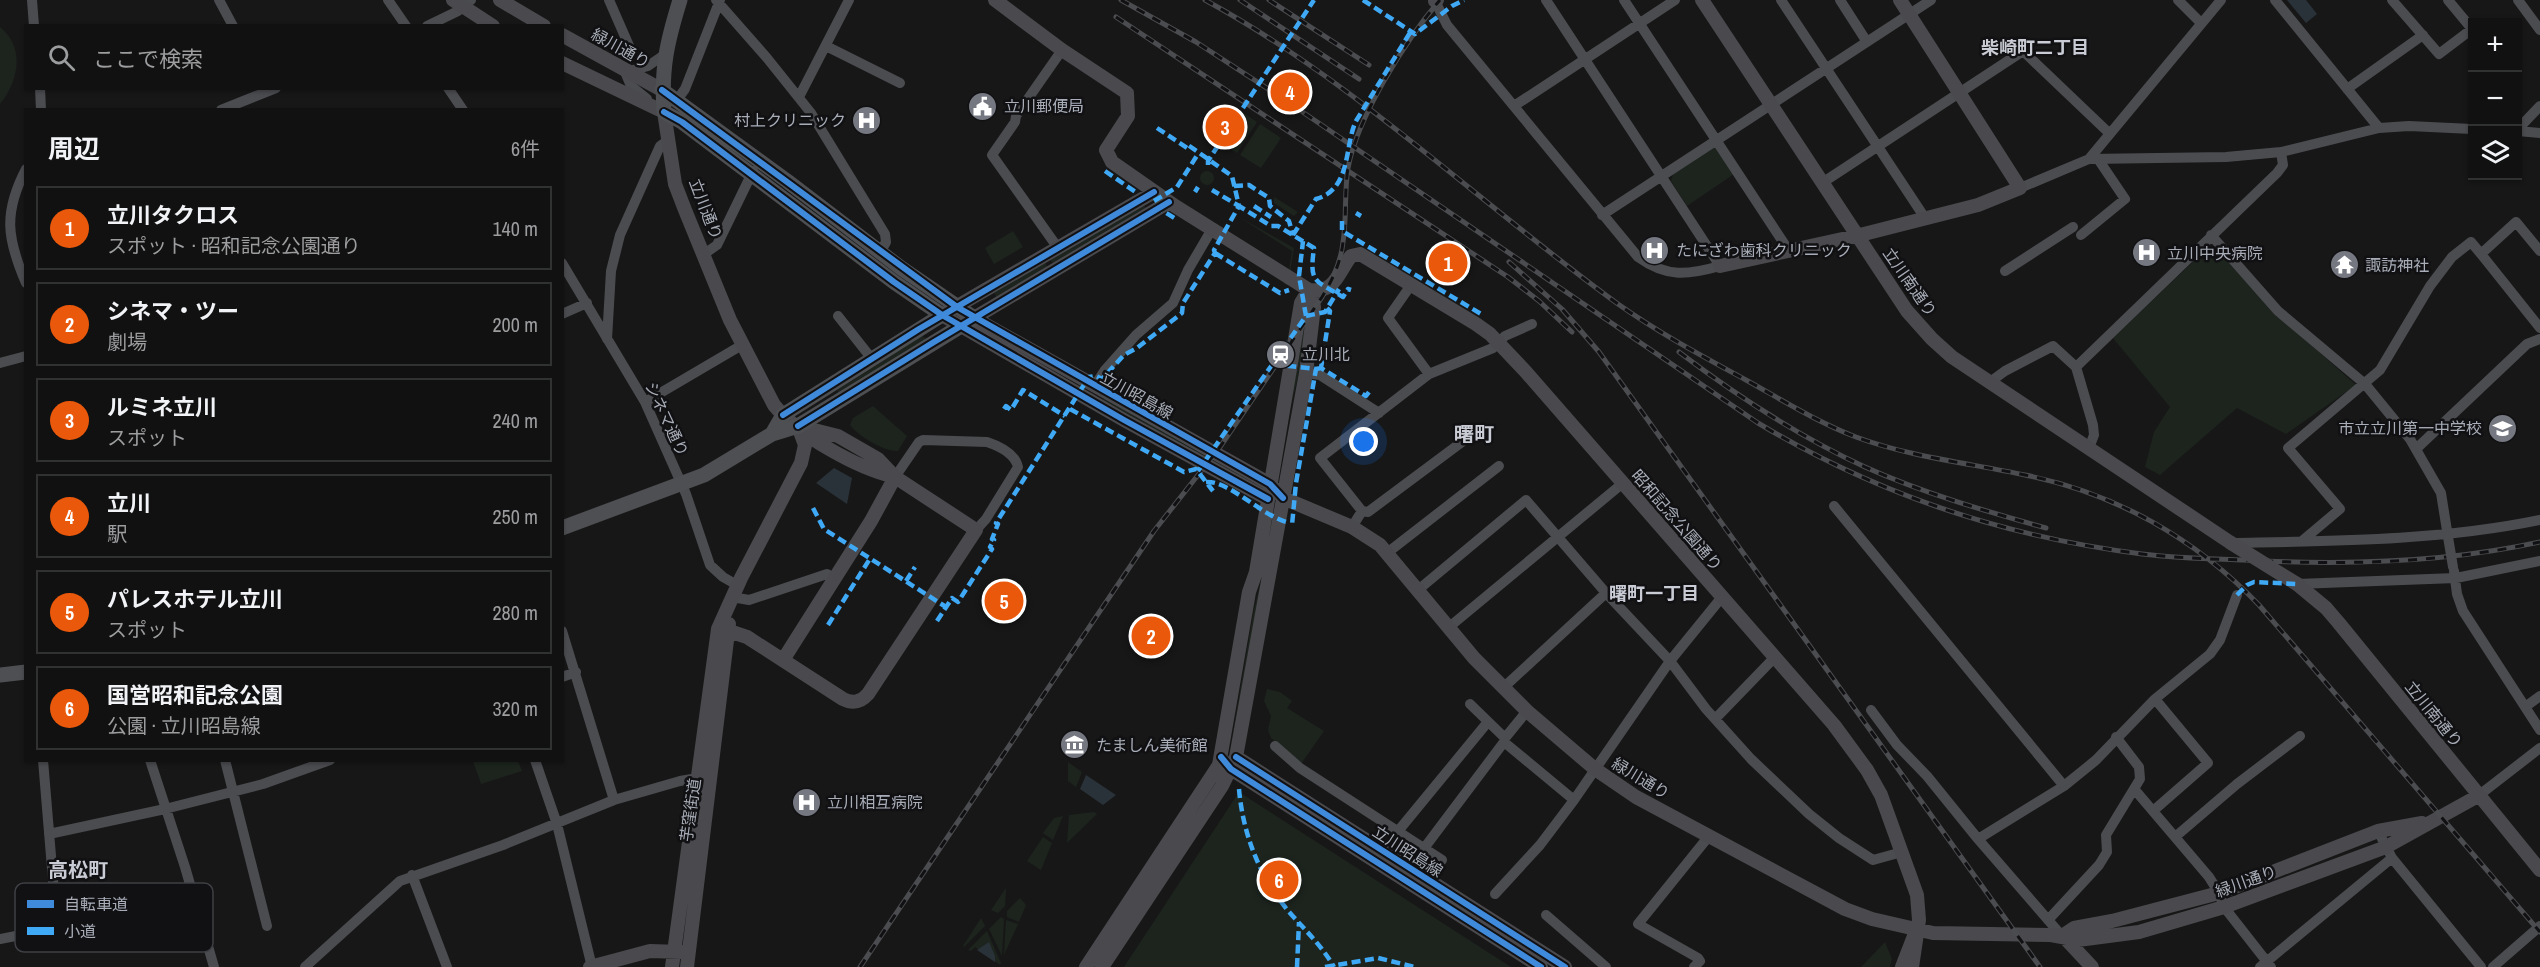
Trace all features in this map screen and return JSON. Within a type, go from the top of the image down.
[{"type":"main road","name":"立川通り","points":[[664,112],[662,90],[664,55],[681,0]]},
{"type":"main road","points":[[662,90],[677,100],[894,282],[942,315],[783,416],[772,434]]},
{"type":"main road","points":[[564,527],[704,476],[772,434],[798,426],[974,318],[901,268],[881,251],[756,167],[664,112]]},
{"type":"main road","points":[[0,675],[24,672]]},
{"type":"street","points":[[32,0],[34,24]]},
{"type":"street","points":[[219,0],[232,24]]},
{"type":"street","points":[[388,0],[405,24]]},
{"type":"street","points":[[500,0],[541,24]]},
{"type":"street","points":[[609,0],[630,48]]},
{"type":"street","points":[[799,97],[849,0]]},
{"type":"street","points":[[995,0],[1062,50],[1127,93],[1128,116],[1109,144],[1106,154],[1112,162],[1169,202],[1309,290],[1314,307],[1306,373],[1234,763],[1102,967]]},
{"type":"street","points":[[1435,0],[1447,25],[1638,257],[1659,269],[1683,274],[1856,236],[1978,205],[2093,159],[2215,157],[2281,152],[2379,128],[2409,126],[2468,129]]},
{"type":"street","points":[[1546,0],[1720,266]]},
{"type":"street","points":[[1624,0],[1789,251]]},
{"type":"street","points":[[1514,106],[1676,0]]},
{"type":"street","name":"立川南通り","points":[[1702,0],[1856,236],[1921,328],[1952,357],[2231,543],[2297,584],[2326,608],[2540,870]]},
{"type":"street","points":[[1781,0],[1925,218]]},
{"type":"street","points":[[1840,0],[1867,42]]},
{"type":"street","points":[[1900,0],[2020,188]]},
{"type":"street","points":[[1602,215],[1931,0]]},
{"type":"street","points":[[2178,0],[2202,23]]},
{"type":"street","points":[[2093,159],[2109,133],[2221,0]]},
{"type":"street","points":[[2275,0],[2379,128]]},
{"type":"street","points":[[2392,0],[2439,54],[2468,32]]},
{"type":"street","points":[[2448,0],[2468,24]]},
{"type":"street","points":[[2517,0],[2540,30]]},
{"type":"street","points":[[677,100],[685,89],[718,1],[799,97],[885,234],[886,242],[881,251]]},
{"type":"street","points":[[431,24],[458,11],[462,2],[490,24]]},
{"type":"street","points":[[2347,89],[2423,35]]},
{"type":"street","name":"緑川通り","points":[[564,36],[662,90]]},
{"type":"street","points":[[826,46],[900,83]]},
{"type":"street","points":[[1058,248],[992,155],[1062,50]]},
{"type":"street","points":[[1822,183],[2023,51],[2109,133]]},
{"type":"street","points":[[664,55],[648,66],[626,69],[631,86],[664,112]]},
{"type":"street","points":[[564,64],[664,112]]},
{"type":"street","points":[[39,90],[41,108]]},
{"type":"street","points":[[226,108],[269,90]]},
{"type":"street","points":[[449,90],[462,108]]},
{"type":"street","points":[[2521,126],[2540,106]]},
{"type":"street","name":"立川通り","points":[[664,112],[675,184],[742,345],[774,405],[783,416]]},
{"type":"street","points":[[2522,131],[2540,133]]},
{"type":"street","points":[[607,339],[611,271],[620,236],[660,146],[667,141]]},
{"type":"street","points":[[2076,367],[2277,172],[2283,165],[2281,152]]},
{"type":"street","points":[[2081,235],[2125,199],[2093,159]]},
{"type":"street","points":[[704,254],[717,245],[756,167]]},
{"type":"street","points":[[21,185],[14,199],[7,246],[24,279]]},
{"type":"street","points":[[942,315],[1154,192]]},
{"type":"street","points":[[974,318],[1169,202]]},
{"type":"street","points":[[2481,254],[2516,222],[2540,251]]},
{"type":"street","points":[[2005,271],[2073,227]]},
{"type":"street","points":[[1094,387],[1136,335],[1173,303],[1188,270],[1212,229]]},
{"type":"street","points":[[2211,235],[2278,311],[2365,384],[2416,449],[2441,493],[2457,594],[2463,611],[2540,730]]},
{"type":"street","points":[[2302,541],[2340,509],[2288,448],[2380,370],[2430,286],[2452,257],[2470,242],[2540,328]]},
{"type":"street","name":"昭和記念公園通り","points":[[1309,290],[1325,290],[1332,286],[1349,259],[1360,254],[1476,324],[1498,342],[1834,725],[1867,770],[1881,795],[1919,900],[1916,954],[1912,967]]},
{"type":"street","name":"シネマ通り","points":[[564,266],[645,402],[680,485],[686,494],[710,565],[733,596]]},
{"type":"street","points":[[1412,285],[1388,318],[1429,374]]},
{"type":"street","points":[[1086,967],[1211,778],[1221,757],[1301,303],[1309,290]]},
{"type":"street","points":[[564,313],[586,303]]},
{"type":"street","name":"立川昭島線","points":[[942,315],[959,327],[1268,499]]},
{"type":"street","points":[[838,316],[872,359]]},
{"type":"street","name":"立川昭島線","points":[[974,318],[1270,484],[1283,498]]},
{"type":"street","points":[[1474,433],[1368,512],[1362,511],[1320,458],[1429,374],[1493,348],[1505,336],[1532,324]]},
{"type":"street","points":[[2416,449],[2527,344],[2540,339]]},
{"type":"street","points":[[645,402],[742,345]]},
{"type":"street","points":[[1990,382],[2005,371],[2053,346],[2076,367],[2093,425],[2094,435],[2089,448]]},
{"type":"street","points":[[0,363],[24,357]]},
{"type":"street","points":[[1306,373],[1320,375],[1379,413]]},
{"type":"street","points":[[783,416],[830,449],[870,471],[895,477],[975,530]]},
{"type":"street","points":[[719,659],[733,596],[801,463],[805,445],[798,426]]},
{"type":"street","points":[[724,630],[747,637],[783,660],[848,701],[856,702],[864,698],[975,530],[986,519],[1018,467],[1013,457],[996,445],[987,442],[923,440],[919,442],[895,477],[871,521],[783,660]]},
{"type":"street","points":[[1387,553],[1499,466]]},
{"type":"street","points":[[1448,628],[1623,483]]},
{"type":"street","points":[[1268,499],[1283,498]]},
{"type":"street","name":"緑川通り","points":[[1283,498],[1367,535],[1387,553],[1448,628],[1503,688],[1595,770],[1636,797],[1845,909],[1917,930],[1957,935],[2062,936],[2078,940],[2139,932],[2224,907],[2389,852],[2433,821],[2478,796]]},
{"type":"street","points":[[1418,590],[1526,500],[1606,593],[1670,662],[1715,719],[1791,799],[1839,838],[1873,860],[1902,852]]},
{"type":"street","points":[[1834,506],[2064,786]]},
{"type":"street","points":[[1352,527],[1362,511]]},
{"type":"street","points":[[2231,543],[2448,535],[2540,520]]},
{"type":"street","points":[[2297,584],[2454,573],[2540,561]]},
{"type":"street","points":[[733,596],[749,600],[827,574],[835,579]]},
{"type":"street","points":[[1503,688],[1606,593]]},
{"type":"street","points":[[1978,840],[2064,786],[2096,759],[2155,699],[2210,654],[2220,640],[2237,595]]},
{"type":"street","points":[[1495,894],[1574,800],[1670,662],[1722,597]]},
{"type":"street","points":[[564,637],[614,800]]},
{"type":"street","points":[[1715,719],[1775,657]]},
{"type":"street","name":"芋窪街道","points":[[672,967],[698,778],[719,659]]},
{"type":"street","name":"芋窪街道","points":[[688,960],[719,659]]},
{"type":"street","points":[[564,676],[576,672]]},
{"type":"street","points":[[2525,707],[2540,696]]},
{"type":"street","points":[[2153,811],[2208,763],[2155,699]]},
{"type":"street","points":[[1470,704],[1486,723],[1574,800]]},
{"type":"street","points":[[1871,710],[1978,840],[2092,967]]},
{"type":"street","points":[[1425,848],[1527,711]]},
{"type":"street","points":[[1399,830],[1486,723]]},
{"type":"street","points":[[2175,837],[2237,784],[2300,736]]},
{"type":"street","points":[[2048,920],[2099,865],[2107,852],[2106,835],[2140,779],[2139,766],[2116,738]]},
{"type":"street","points":[[1275,746],[1300,768],[1442,860]]},
{"type":"street","points":[[2478,796],[2540,748]]},
{"type":"street","points":[[1221,757],[1234,763]]},
{"type":"street","points":[[42,762],[54,883]]},
{"type":"street","points":[[151,762],[190,883]]},
{"type":"street","points":[[225,762],[267,926]]},
{"type":"street","points":[[50,834],[165,809],[263,784],[324,762]]},
{"type":"street","points":[[536,762],[557,824],[591,967],[650,951],[674,952],[688,960]]},
{"type":"street","name":"立川昭島線","points":[[1234,763],[1541,967]]},
{"type":"street","name":"立川昭島線","points":[[1234,763],[1565,967]]},
{"type":"street","points":[[304,967],[400,881],[412,875],[503,845],[614,800],[698,778]]},
{"type":"street","points":[[2135,790],[2209,876],[2224,907],[2266,965],[2389,852]]},
{"type":"street","name":"緑川通り","points":[[2062,936],[2074,928],[2112,921],[2219,893],[2378,831],[2433,821]]},
{"type":"street","points":[[2378,831],[2389,852],[2481,967]]},
{"type":"street","points":[[1694,967],[1700,961],[1698,958],[1638,924],[1709,836]]},
{"type":"street","points":[[412,875],[447,967]]},
{"type":"street","points":[[1546,915],[1606,967]]},
{"type":"street","points":[[2500,965],[2540,927]]},
{"type":"street","points":[[1902,967],[1906,951],[1917,930]]},
{"type":"street","points":[[0,939],[15,936]]},
{"type":"street","points":[[210,952],[214,967]]},
{"type":"shaded area","points":[[2287,0],[2306,0],[2317,14],[2306,23]]},
{"type":"shaded area","points":[[0,27],[14,45],[16,65],[11,86],[0,104]]},
{"type":"shaded area","points":[[1236,108],[1257,122],[1237,153],[1216,139]]},
{"type":"shaded area","points":[[1260,124],[1281,138],[1261,168],[1240,155]]},
{"type":"shaded area","points":[[1716,148],[1734,174],[1687,206],[1671,181],[1673,174]]},
{"type":"shaded area","points":[[1204,171],[1210,171],[1214,178],[1210,185],[1204,185],[1200,181],[1200,175]]},
{"type":"shaded area","points":[[1274,197],[1298,212],[1294,216],[1274,203]]},
{"type":"shaded area","points":[[1143,205],[1146,208],[1144,210],[1053,264],[1050,259]]},
{"type":"shaded area","points":[[1239,217],[1294,248],[1288,285],[1284,284],[1288,277],[1292,251]]},
{"type":"shaded area","points":[[1013,231],[1023,247],[994,264],[985,248]]},
{"type":"shaded area","points":[[2223,257],[2274,312],[2356,385],[2286,434],[2237,408],[2160,475],[2145,467],[2154,432],[2170,407],[2113,338],[2195,260]]},
{"type":"shaded area","points":[[1045,263],[1048,268],[997,298],[994,293]]},
{"type":"shaded area","points":[[1307,309],[1310,310],[1287,422]]},
{"type":"shaded area","points":[[922,336],[927,339],[839,394],[837,390]]},
{"type":"shaded area","points":[[1104,398],[1249,480],[1248,482],[1103,400]]},
{"type":"shaded area","points":[[873,406],[907,436],[898,451],[872,443],[850,425],[853,418]]},
{"type":"shaded area","points":[[834,468],[852,478],[847,504],[816,483]]},
{"type":"shaded area","points":[[1264,569],[1230,750],[1254,609]]},
{"type":"shaded area","points":[[1267,689],[1280,692],[1292,701],[1287,708],[1324,731],[1301,764],[1271,738],[1268,730],[1271,716],[1264,701]]},
{"type":"shaded area","points":[[473,762],[518,762],[522,771],[481,784]]},
{"type":"shaded area","points":[[1068,762],[1082,772],[1076,787],[1068,781]]},
{"type":"shaded area","points":[[1086,775],[1116,795],[1103,805],[1080,789]]},
{"type":"shaded area","points":[[1239,792],[1511,967],[1124,967]]},
{"type":"shaded area","points":[[1094,812],[1097,814],[1067,843],[1069,815]]},
{"type":"shaded area","points":[[1063,816],[1053,840],[1043,833],[1054,818]]},
{"type":"shaded area","points":[[1043,837],[1052,843],[1041,870],[1027,861]]},
{"type":"shaded area","points":[[1006,888],[1005,906],[998,913],[991,910]]},
{"type":"shaded area","points":[[1020,898],[1026,905],[1019,922],[1007,917],[1007,911]]},
{"type":"shaded area","points":[[1001,917],[1004,919],[1002,956],[989,929]]},
{"type":"shaded area","points":[[981,918],[985,926],[964,947],[963,946]]},
{"type":"shaded area","points":[[1006,920],[1018,924],[1004,955]]},
{"type":"shaded area","points":[[987,931],[1000,965],[975,947],[971,951],[968,950]]},
{"type":"shaded area","points":[[989,942],[995,956],[995,962],[977,950]]},
{"type":"shaded area","points":[[1885,942],[1892,959],[1890,967],[1861,967]]},
{"type":"railway","points":[[1121,0],[1196,42],[1285,100],[1758,423],[1849,471],[1895,491],[1943,509],[2041,536],[2091,546],[2173,557],[2368,562],[2472,554],[2540,542]]},
{"type":"railway","points":[[1205,0],[1314,68],[1366,106],[1618,304],[1681,344],[1827,425],[1876,444],[1918,455],[2025,475],[2091,493],[2122,506],[2181,539],[2208,559],[2259,605],[2540,932]]},
{"type":"railway","points":[[1240,0],[1359,79]]},
{"type":"railway","points":[[1269,0],[1369,65]]},
{"type":"railway","points":[[860,967],[1154,531],[1220,447],[1326,291],[1336,271],[1342,249],[1348,168],[1361,126],[1398,57],[1440,0]]},
{"type":"railway","points":[[1116,17],[1508,277],[1539,301],[1572,332]]},
{"type":"railway","points":[[1509,262],[1562,309],[1599,352],[2040,967]]},
{"type":"railway","points":[[1679,352],[1769,414],[1865,467],[1932,493],[2046,528]]},
{"type":"marked path","points":[[1208,165],[1208,161],[1314,0]]},
{"type":"marked path","points":[[1363,0],[1415,34],[1452,6],[1464,0]]},
{"type":"marked path","points":[[1293,235],[1316,199],[1328,194],[1336,186],[1345,166],[1356,121],[1411,31]]},
{"type":"marked path","points":[[1157,128],[1187,148],[1188,145],[1232,176],[1239,206],[1271,226],[1278,226],[1314,248],[1312,268],[1320,284],[1343,297],[1348,289],[1351,290]]},
{"type":"marked path","points":[[1154,201],[1177,187],[1198,154]]},
{"type":"marked path","points":[[1105,171],[1137,193]]},
{"type":"marked path","points":[[1234,186],[1249,185],[1269,198],[1270,206],[1289,221],[1293,235]]},
{"type":"marked path","points":[[1195,192],[1198,187]]},
{"type":"marked path","points":[[937,621],[952,598],[958,602],[992,549],[990,547],[994,540],[992,539],[998,524],[996,523],[1089,377],[1096,376],[1102,379],[1124,355],[1137,348],[1182,313],[1183,303],[1215,253],[1214,250],[1239,206],[1212,190]]},
{"type":"marked path","points":[[1155,206],[1176,219]]},
{"type":"marked path","points":[[1254,206],[1271,217]]},
{"type":"marked path","points":[[1356,213],[1361,216]]},
{"type":"marked path","points":[[1342,221],[1342,231],[1481,314]]},
{"type":"marked path","points":[[1198,471],[1306,316],[1299,276],[1303,241]]},
{"type":"marked path","points":[[1215,253],[1280,293],[1289,290]]},
{"type":"marked path","points":[[1306,316],[1325,312],[1339,289]]},
{"type":"marked path","points":[[1321,368],[1330,311],[1327,308]]},
{"type":"marked path","points":[[1275,361],[1281,365],[1316,369],[1296,483],[1292,525]]},
{"type":"marked path","points":[[1316,369],[1321,368],[1366,396],[1369,392]]},
{"type":"marked path","points":[[1004,409],[1006,406],[1011,410],[1023,390],[1065,416]]},
{"type":"marked path","points":[[1070,409],[1184,472],[1196,469],[1213,491]]},
{"type":"marked path","points":[[1206,482],[1225,487],[1269,514],[1290,523]]},
{"type":"marked path","points":[[813,508],[824,529],[946,607]]},
{"type":"marked path","points":[[828,625],[871,557]]},
{"type":"marked path","points":[[906,581],[915,567]]},
{"type":"marked path","points":[[2237,595],[2247,585],[2254,582],[2297,584]]},
{"type":"marked path","points":[[1239,789],[1244,823],[1262,871],[1279,900],[1319,945],[1334,967]]},
{"type":"marked path","points":[[1297,967],[1299,922]]},
{"type":"marked path","points":[[1325,967],[1378,958],[1415,967]]},
{"type":"cycle path","points":[[662,90],[957,307],[1270,484],[1283,498]]},
{"type":"cycle path","points":[[664,112],[682,122],[894,282],[942,315],[1124,420],[1268,499]]},
{"type":"cycle path","points":[[783,415],[919,329],[1154,192]]},
{"type":"cycle path","points":[[798,426],[1169,202]]},
{"type":"cycle path","points":[[1221,757],[1231,769],[1541,967]]},
{"type":"cycle path","points":[[1236,757],[1565,967]]},
{"type":"place","name":"立川","points":[[1290,92]]},
{"type":"place","name":"立川郵便局","points":[[983,106]]},
{"type":"place","name":"村上クリニック","points":[[867,120]]},
{"type":"place","name":"ルミネ立川","points":[[1225,127]]},
{"type":"place","name":"たにざわ歯科クリニック","points":[[1655,250]]},
{"type":"place","name":"立川中央病院","points":[[2146,253]]},
{"type":"place","name":"立川タクロス","points":[[1448,263]]},
{"type":"place","name":"諏訪神社","points":[[2344,265]]},
{"type":"place","name":"立川北","points":[[1281,354]]},
{"type":"place","name":"市立立川第一中学校","points":[[2503,428]]},
{"type":"place","name":"パレスホテル立川","points":[[1004,601]]},
{"type":"place","name":"シネマ・ツー","points":[[1151,636]]},
{"type":"place","name":"たましん美術館","points":[[1075,745]]},
{"type":"place","name":"立川相互病院","points":[[806,802]]},
{"type":"place","name":"国営昭和記念公園","points":[[1279,880]]},
{"type":"district","name":"柴崎町二丁目","points":[[2035,48]]},
{"type":"district","name":"曙町","points":[[1474,434]]},
{"type":"district","name":"曙町一丁目","points":[[1654,594]]},
{"type":"district","name":"高松町","points":[[78,870]]}]
